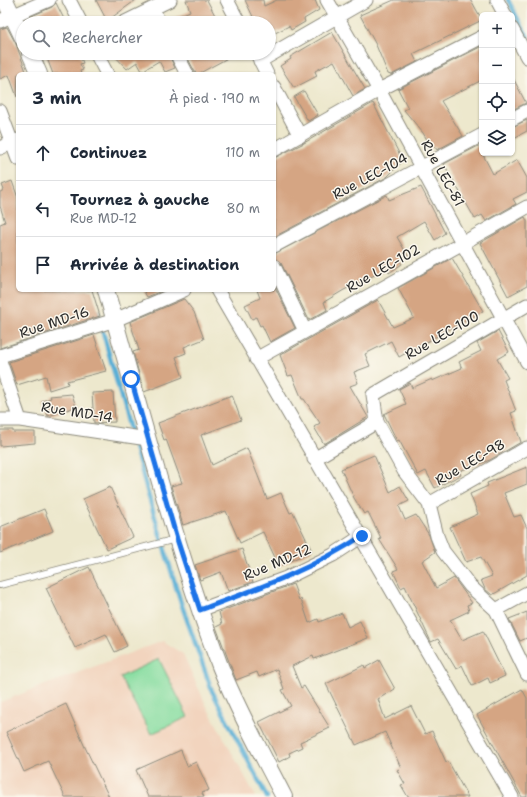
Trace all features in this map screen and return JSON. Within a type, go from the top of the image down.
[{"type":"street","points":[[5,0],[6,19],[16,30]]},
{"type":"street","points":[[6,19],[49,0]]},
{"type":"street","points":[[69,0],[77,16]]},
{"type":"street","points":[[138,16],[170,0]]},
{"type":"street","points":[[227,0],[235,16]]},
{"type":"street","name":"Rue LEC-81","points":[[327,0],[379,90],[527,362]]},
{"type":"street","points":[[276,48],[366,0]]},
{"type":"street","points":[[497,0],[503,12]]},
{"type":"street","points":[[152,9],[156,16]]},
{"type":"street","points":[[515,35],[527,58]]},
{"type":"street","points":[[276,149],[379,90],[479,39]]},
{"type":"street","points":[[33,60],[38,72]]},
{"type":"street","points":[[100,60],[106,72]]},
{"type":"street","points":[[180,60],[186,72]]},
{"type":"street","points":[[260,60],[266,72]]},
{"type":"street","points":[[276,91],[300,136]]},
{"type":"street","points":[[0,111],[10,143],[16,155]]},
{"type":"street","points":[[515,117],[527,111]]},
{"type":"street","name":"Rue LEC-104","points":[[276,245],[479,137]]},
{"type":"street","name":"Rue LEC-102","points":[[256,359],[527,206]]},
{"type":"street","points":[[276,270],[305,331]]},
{"type":"street","points":[[107,292],[177,539],[200,610],[233,695],[284,797]]},
{"type":"street","name":"Rue MD-16","points":[[0,356],[115,320],[179,292]]},
{"type":"street","points":[[218,292],[314,458],[362,536],[512,797]]},
{"type":"street","name":"Rue LEC-100","points":[[377,422],[374,393],[527,305]]},
{"type":"street","points":[[0,361],[20,420]]},
{"type":"street","name":"Rue MD-14","points":[[0,420],[20,420],[148,439]]},
{"type":"street","points":[[314,458],[377,422],[404,471],[429,504],[443,551],[470,586],[496,610],[527,674]]},
{"type":"street","name":"Rue LEC-98","points":[[429,504],[527,448]]},
{"type":"street","name":"Rue MD-12","points":[[200,610],[286,578],[333,555],[362,536]]},
{"type":"street","points":[[496,610],[527,593]]},
{"type":"lane","points":[[0,585],[177,539]]},
{"type":"shaded area","points":[[162,641],[183,654],[207,707],[256,797],[0,797],[0,702]]},
{"type":"green space","points":[[159,659],[188,717],[151,734],[120,677]]},
{"type":"building","points":[[96,0],[136,0],[114,16],[104,16]]},
{"type":"building","points":[[186,0],[207,0],[215,16],[178,16],[190,11]]},
{"type":"building","points":[[245,0],[263,0],[264,6],[277,0],[315,0],[319,10],[304,19],[305,22],[291,30],[289,26],[276,32],[276,16],[253,16]]},
{"type":"building","points":[[394,0],[471,0],[479,15],[479,21],[413,54],[417,62],[391,75],[388,74],[376,45],[360,15]]},
{"type":"building","points":[[56,3],[62,16],[32,16],[52,7]]},
{"type":"building","points":[[7,27],[16,44],[16,60],[22,60],[26,72],[16,72],[16,94],[9,75],[0,79],[0,29]]},
{"type":"building","points":[[332,32],[365,89],[353,96],[334,61],[315,71],[317,76],[294,88],[280,66],[291,59],[290,57]]},
{"type":"building","points":[[479,48],[479,82],[441,101],[463,136],[437,150],[435,147],[432,148],[423,133],[404,110],[408,108],[398,89]]},
{"type":"building","points":[[48,60],[82,60],[83,63],[80,64],[83,70],[80,72],[52,72]]},
{"type":"building","points":[[119,60],[171,60],[175,68],[165,72],[159,61],[142,71],[137,62],[127,69]]},
{"type":"building","points":[[189,60],[224,60],[202,72],[195,72]]},
{"type":"building","points":[[515,82],[526,103],[515,108]]},
{"type":"building","points":[[304,91],[318,115],[308,121],[294,97]]},
{"type":"building","points":[[373,103],[403,161],[387,177],[276,236],[276,157],[304,143]]},
{"type":"building","points":[[527,120],[527,131],[515,137],[515,126]]},
{"type":"building","points":[[479,146],[479,156],[484,156],[493,174],[517,160],[527,178],[527,192],[513,199],[516,204],[486,221],[482,215],[475,219],[444,164]]},
{"type":"building","points":[[12,181],[16,192],[16,292],[93,292],[100,316],[0,348],[0,224],[5,222],[0,206],[0,192],[4,190],[2,185]]},
{"type":"building","points":[[421,187],[445,233],[435,240],[424,221],[397,237],[408,256],[400,261],[402,264],[389,273],[387,269],[344,290],[324,302],[327,310],[309,320],[281,263],[276,259],[276,253],[387,195],[389,200]]},
{"type":"building","points":[[525,217],[527,221],[527,286],[508,296],[480,243]]},
{"type":"building","points":[[452,258],[483,311],[399,357],[391,341],[365,354],[370,366],[354,372],[358,383],[350,386],[368,417],[324,444],[314,427],[320,423],[304,399],[302,399],[292,375],[288,376],[280,355],[378,300],[393,327],[414,318],[398,288]]},
{"type":"building","points":[[276,289],[295,328],[270,342],[262,325],[260,326],[256,317],[252,319],[245,305],[260,298],[258,292],[276,292]]},
{"type":"building","points":[[144,292],[159,292],[147,297]]},
{"type":"building","points":[[184,299],[194,312],[204,339],[184,347],[186,353],[176,357],[183,377],[144,392],[133,352],[139,350],[130,322]]},
{"type":"building","points":[[498,331],[509,352],[497,359],[508,378],[504,380],[516,411],[511,413],[521,442],[490,460],[459,471],[461,475],[435,488],[426,471],[418,475],[399,440],[397,441],[384,414],[406,404],[399,389],[410,383],[412,388],[462,368],[459,362],[481,351],[477,343]]},
{"type":"building","points":[[94,335],[106,371],[67,381],[68,384],[49,390],[46,376],[17,385],[9,362]]},
{"type":"building","points":[[113,392],[115,422],[94,423],[92,393]]},
{"type":"building","points":[[72,394],[76,407],[48,416],[42,401],[51,398],[50,396]]},
{"type":"building","points":[[232,395],[241,420],[201,435],[212,465],[247,448],[267,499],[281,493],[290,513],[293,512],[312,551],[279,566],[263,532],[240,543],[226,511],[183,525],[171,486],[182,483],[166,439],[164,440],[158,423]]},
{"type":"building","points":[[0,430],[13,430],[13,432],[35,432],[35,443],[0,446]]},
{"type":"building","points":[[374,455],[390,492],[400,486],[409,501],[399,506],[405,520],[416,515],[429,535],[435,552],[422,561],[436,588],[454,578],[472,603],[467,605],[469,611],[450,620],[462,640],[483,631],[505,676],[490,683],[488,678],[472,686],[462,665],[456,669],[438,639],[431,642],[405,586],[401,588],[393,571],[398,569],[379,539],[381,538],[368,512],[364,514],[354,498],[341,469]]},
{"type":"building","points":[[527,467],[527,484],[504,493],[514,517],[521,515],[527,528],[527,575],[492,595],[485,589],[481,580],[492,576],[481,557],[466,562],[450,527],[478,514],[470,494],[488,486],[487,483]]},
{"type":"building","points":[[110,487],[133,537],[107,549],[83,499]]},
{"type":"building","points":[[44,509],[53,531],[0,553],[0,527]]},
{"type":"building","points":[[242,549],[253,582],[228,591],[221,572],[200,580],[195,565]]},
{"type":"building","points":[[89,567],[127,646],[115,652],[106,634],[75,648],[46,588]]},
{"type":"building","points":[[293,584],[299,600],[301,599],[309,623],[318,619],[319,622],[342,613],[348,627],[360,621],[368,638],[314,659],[313,656],[292,666],[301,688],[304,686],[330,728],[300,742],[302,747],[289,753],[290,756],[279,762],[259,722],[291,706],[282,690],[284,689],[277,669],[259,677],[257,672],[236,680],[216,627],[222,624],[219,612]]},
{"type":"building","points":[[527,612],[527,638],[520,641],[509,619]]},
{"type":"building","points":[[379,660],[395,689],[378,699],[385,719],[411,706],[425,734],[432,731],[446,762],[448,761],[468,797],[408,797],[401,785],[405,784],[397,770],[401,768],[385,732],[356,745],[326,684],[364,665],[365,668]]},
{"type":"building","points":[[522,689],[527,698],[527,797],[522,797],[477,715]]},
{"type":"building","points":[[66,704],[109,797],[65,797],[48,761],[24,772],[6,732]]},
{"type":"building","points":[[181,750],[187,766],[196,762],[209,790],[202,793],[204,797],[148,797],[136,770]]},
{"type":"waterway","points":[[508,0],[527,36]]},
{"type":"waterway","points":[[97,311],[150,501],[180,600],[212,691],[267,797]]},
{"type":"route","points":[[131,379],[177,539],[200,610],[286,578],[333,555],[362,536]]}]
